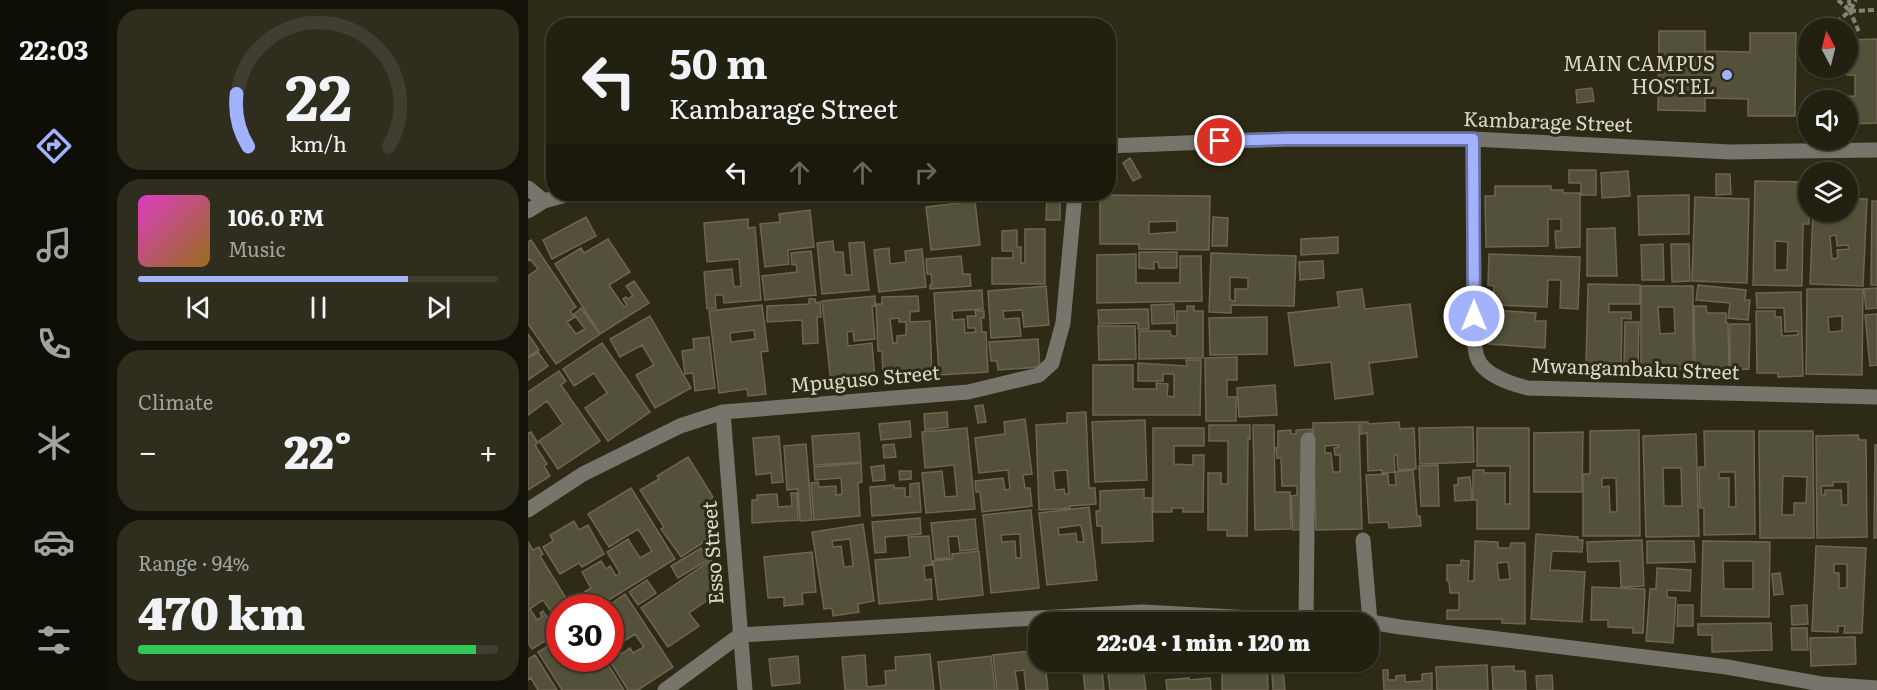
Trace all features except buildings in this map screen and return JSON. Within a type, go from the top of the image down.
[{"type":"street","name":"Kambarage Street","points":[[1116,146],[1287,139],[1473,139],[1730,152],[1877,150]]},
{"type":"street","name":"Mwangambaku Street","points":[[1473,139],[1474,338],[1477,358],[1489,371],[1506,383],[1528,388],[1877,397]]},
{"type":"street","points":[[528,188],[543,201]]},
{"type":"street","points":[[528,211],[546,200]]},
{"type":"street","name":"Mpuguso Street","points":[[528,510],[583,474],[680,426],[723,412],[968,392],[1038,375],[1052,363],[1063,322],[1074,201]]},
{"type":"street","name":"Esso Street","points":[[723,412],[745,690]]},
{"type":"street","points":[[1306,612],[1308,441]]},
{"type":"street","points":[[1363,540],[1369,612]]},
{"type":"street","points":[[665,690],[740,635],[1028,619]]},
{"type":"street","points":[[1379,624],[1727,667],[1821,684],[1877,688]]},
{"type":"path","points":[[1838,0],[1850,11],[1877,10]]},
{"type":"path","points":[[1849,0],[1850,11],[1859,32]]},
{"type":"path","points":[[1841,18],[1850,11],[1856,0]]},
{"type":"place","name":"MAIN CAMPUS HOSTEL","points":[[1727,75]]},
{"type":"route","points":[[1220,141],[1473,139],[1474,316]]}]
